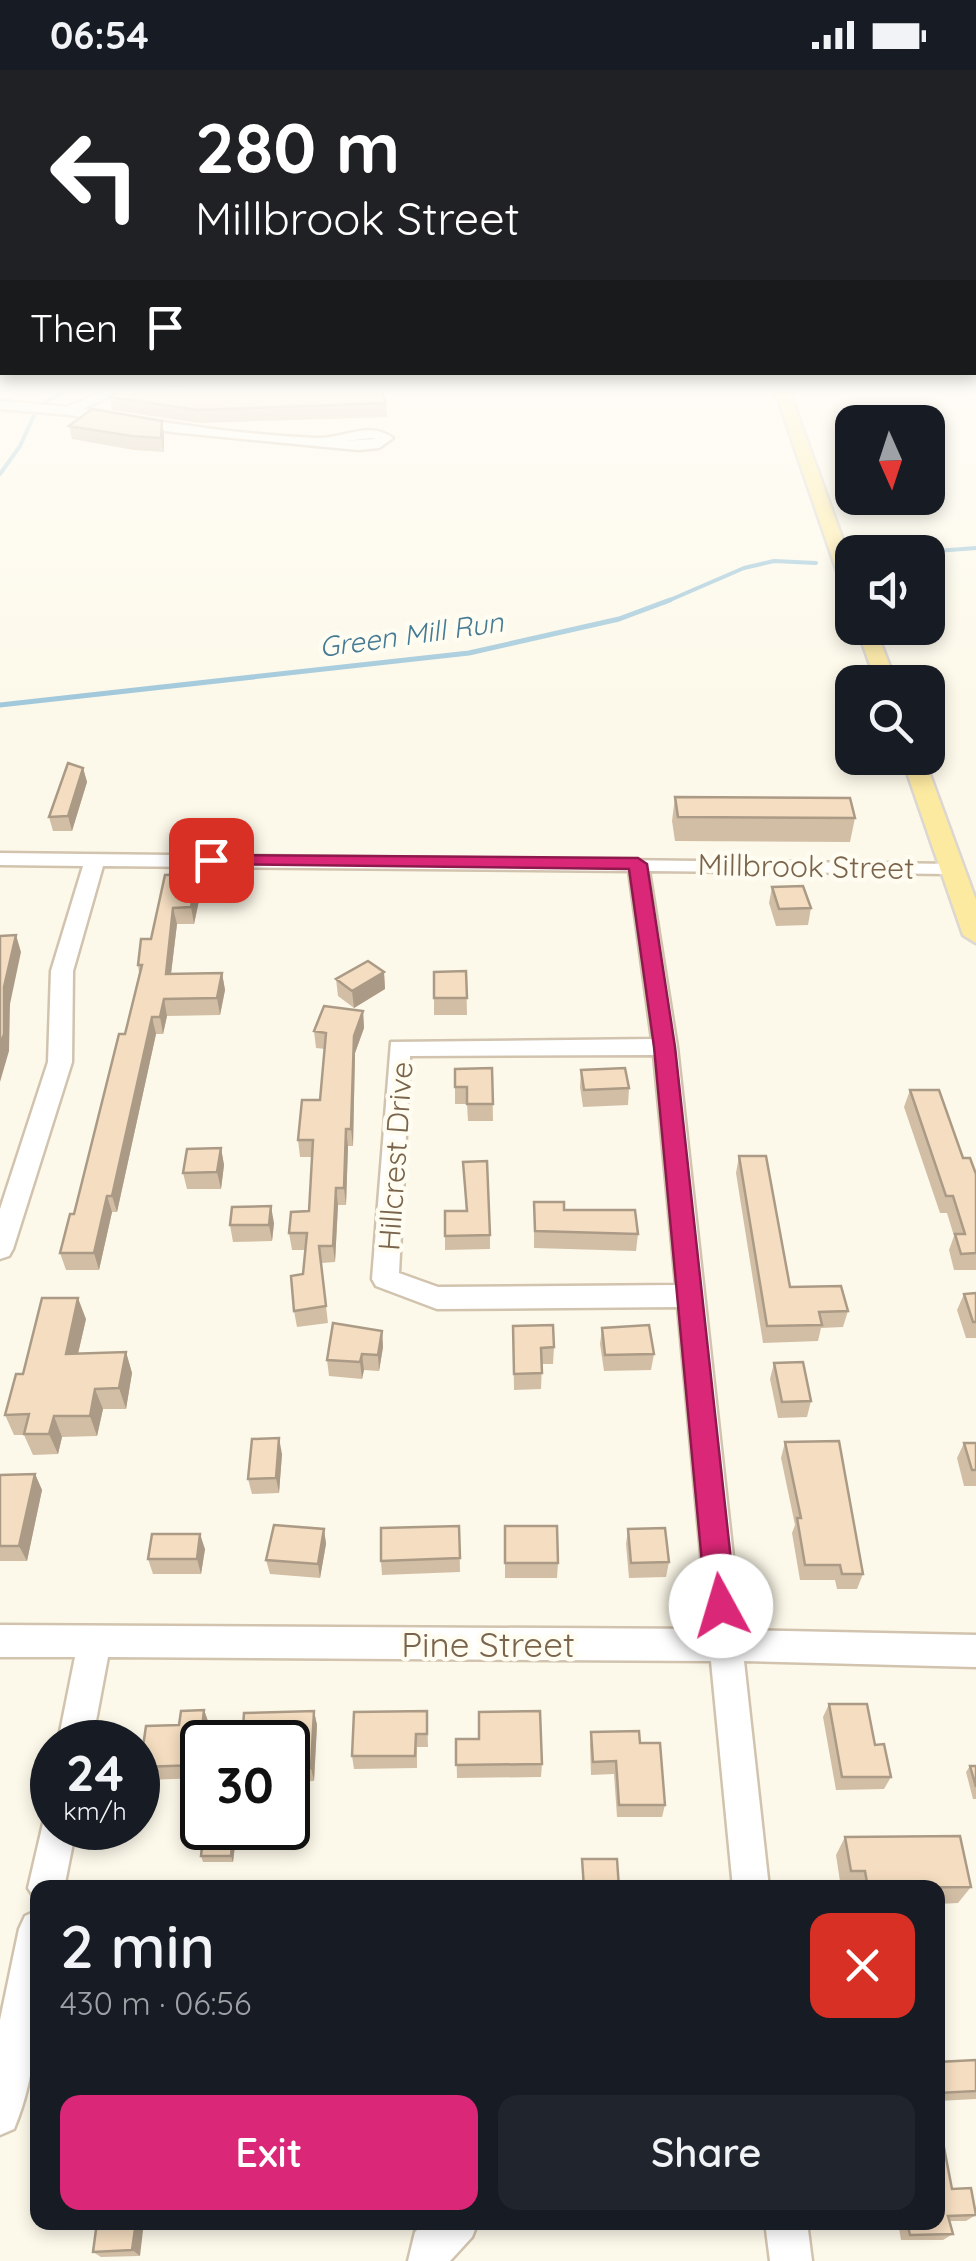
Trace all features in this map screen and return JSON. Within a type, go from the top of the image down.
[{"type":"main road","points":[[817,490],[835,542]]},
{"type":"main road","points":[[918,775],[976,935]]},
{"type":"street","name":"Millbrook Street","points":[[0,858],[952,868]]},
{"type":"street","points":[[0,1249],[60,1062],[62,971],[94,859]]},
{"type":"street","points":[[638,864],[665,1047],[750,1880]]},
{"type":"street","name":"Hillcrest Drive","points":[[665,1047],[399,1048],[386,1279],[436,1298],[688,1296]]},
{"type":"street","name":"Pine Street","points":[[0,1641],[976,1650]]},
{"type":"street","points":[[79,1720],[95,1642]]},
{"type":"street","points":[[48,1880],[54,1850]]},
{"type":"street","points":[[0,2115],[30,1968]]},
{"type":"street","points":[[429,2261],[430,2247],[448,2230]]},
{"type":"street","points":[[787,2230],[790,2261]]},
{"type":"building","points":[[68,763],[83,768],[68,816],[49,817]]},
{"type":"building","points":[[675,797],[850,798],[855,818],[678,817]]},
{"type":"building","points":[[198,874],[191,907],[173,908],[166,974],[222,973],[217,998],[164,999],[160,1017],[152,1017],[112,1196],[107,1196],[94,1253],[60,1253],[70,1214],[74,1214],[119,1034],[125,1034],[142,965],[138,965],[141,939],[151,939],[165,875]]},
{"type":"building","points":[[803,886],[811,908],[779,909],[772,887]]},
{"type":"building","points":[[16,935],[4,987],[4,1034],[0,1046],[0,936]]},
{"type":"building","points":[[368,961],[384,972],[352,991],[336,979]]},
{"type":"building","points":[[466,971],[467,998],[434,998],[434,972]]},
{"type":"building","points":[[324,1006],[363,1011],[354,1036],[351,1129],[346,1129],[344,1188],[336,1188],[333,1246],[319,1246],[326,1306],[294,1311],[291,1276],[303,1274],[307,1233],[289,1233],[291,1212],[309,1211],[313,1140],[298,1140],[302,1100],[320,1100],[326,1033],[314,1031]]},
{"type":"building","points":[[492,1068],[493,1104],[467,1104],[467,1087],[455,1087],[455,1069]]},
{"type":"building","points":[[625,1068],[629,1088],[584,1090],[581,1070]]},
{"type":"building","points":[[910,1090],[939,1090],[963,1158],[970,1158],[976,1174],[976,1253],[961,1254],[955,1234],[965,1234],[953,1196],[946,1196]]},
{"type":"building","points":[[221,1148],[217,1172],[183,1173],[187,1149]]},
{"type":"building","points":[[739,1156],[766,1156],[790,1287],[841,1286],[848,1311],[819,1312],[822,1325],[767,1326]]},
{"type":"building","points":[[487,1161],[490,1235],[445,1236],[445,1211],[467,1211],[463,1162]]},
{"type":"building","points":[[534,1202],[564,1202],[564,1210],[635,1210],[638,1234],[535,1231]]},
{"type":"building","points":[[271,1206],[269,1225],[230,1225],[232,1207]]},
{"type":"building","points":[[976,1293],[976,1322],[973,1322],[964,1294]]},
{"type":"building","points":[[42,1298],[78,1298],[66,1354],[126,1352],[119,1388],[95,1389],[90,1416],[54,1416],[49,1434],[24,1434],[29,1414],[5,1415],[16,1374],[23,1374]]},
{"type":"building","points":[[333,1323],[382,1331],[378,1355],[362,1354],[360,1362],[327,1360]]},
{"type":"building","points":[[553,1325],[554,1347],[541,1348],[542,1373],[514,1374],[513,1326]]},
{"type":"building","points":[[649,1325],[654,1354],[605,1355],[602,1328]]},
{"type":"building","points":[[803,1362],[811,1401],[782,1402],[774,1363]]},
{"type":"building","points":[[279,1438],[276,1478],[248,1479],[252,1439]]},
{"type":"building","points":[[839,1441],[863,1574],[842,1574],[840,1565],[805,1565],[797,1518],[801,1518],[785,1442]]},
{"type":"building","points":[[964,1443],[976,1443],[976,1470],[972,1470]]},
{"type":"building","points":[[35,1474],[19,1546],[0,1546],[0,1475]]},
{"type":"building","points":[[274,1525],[324,1529],[318,1564],[266,1560]]},
{"type":"building","points":[[459,1526],[460,1558],[381,1561],[381,1528]]},
{"type":"building","points":[[505,1526],[557,1526],[558,1563],[505,1563]]},
{"type":"building","points":[[665,1528],[669,1562],[631,1563],[628,1529]]},
{"type":"building","points":[[152,1534],[200,1534],[197,1559],[148,1559]]},
{"type":"building","points":[[829,1704],[867,1704],[875,1745],[884,1744],[891,1777],[842,1777]]},
{"type":"building","points":[[204,1710],[203,1720],[180,1720],[180,1766],[160,1766],[160,1726],[179,1725],[181,1711]]},
{"type":"building","points":[[314,1711],[311,1768],[310,1720],[244,1720],[244,1713]]},
{"type":"building","points":[[427,1711],[427,1734],[416,1734],[415,1756],[352,1756],[354,1712]]},
{"type":"building","points":[[540,1711],[542,1764],[456,1765],[456,1739],[479,1739],[479,1712]]},
{"type":"building","points":[[639,1731],[640,1743],[660,1743],[665,1805],[619,1805],[616,1761],[593,1762],[591,1732]]},
{"type":"building","points":[[970,1766],[976,1766],[976,1787]]},
{"type":"building","points":[[960,1836],[971,1887],[945,1887],[945,1880],[867,1880],[865,1871],[851,1871],[845,1837]]},
{"type":"building","points":[[202,1850],[232,1850],[231,1856],[201,1856]]},
{"type":"building","points":[[582,1859],[617,1859],[618,1880],[583,1880]]},
{"type":"building","points":[[976,2060],[976,2091],[945,2093],[945,2062]]},
{"type":"building","points":[[945,2153],[952,2189],[971,2188],[976,2215],[948,2216],[953,2234],[910,2235],[909,2230],[945,2230]]},
{"type":"building","points":[[96,2230],[135,2230],[132,2250],[93,2252]]},
{"type":"waterway","name":"Green Mill Run","points":[[945,550],[976,548]]},
{"type":"waterway","name":"Green Mill Run","points":[[670,600],[744,568],[774,561],[816,563]]},
{"type":"waterway","name":"Green Mill Run","points":[[0,705],[469,653],[619,619],[670,600]]},
{"type":"waterway","name":"Green Mill Run","points":[[663,603],[670,600]]},
{"type":"route","points":[[211,860],[638,864],[665,1047],[721,1606]]}]
